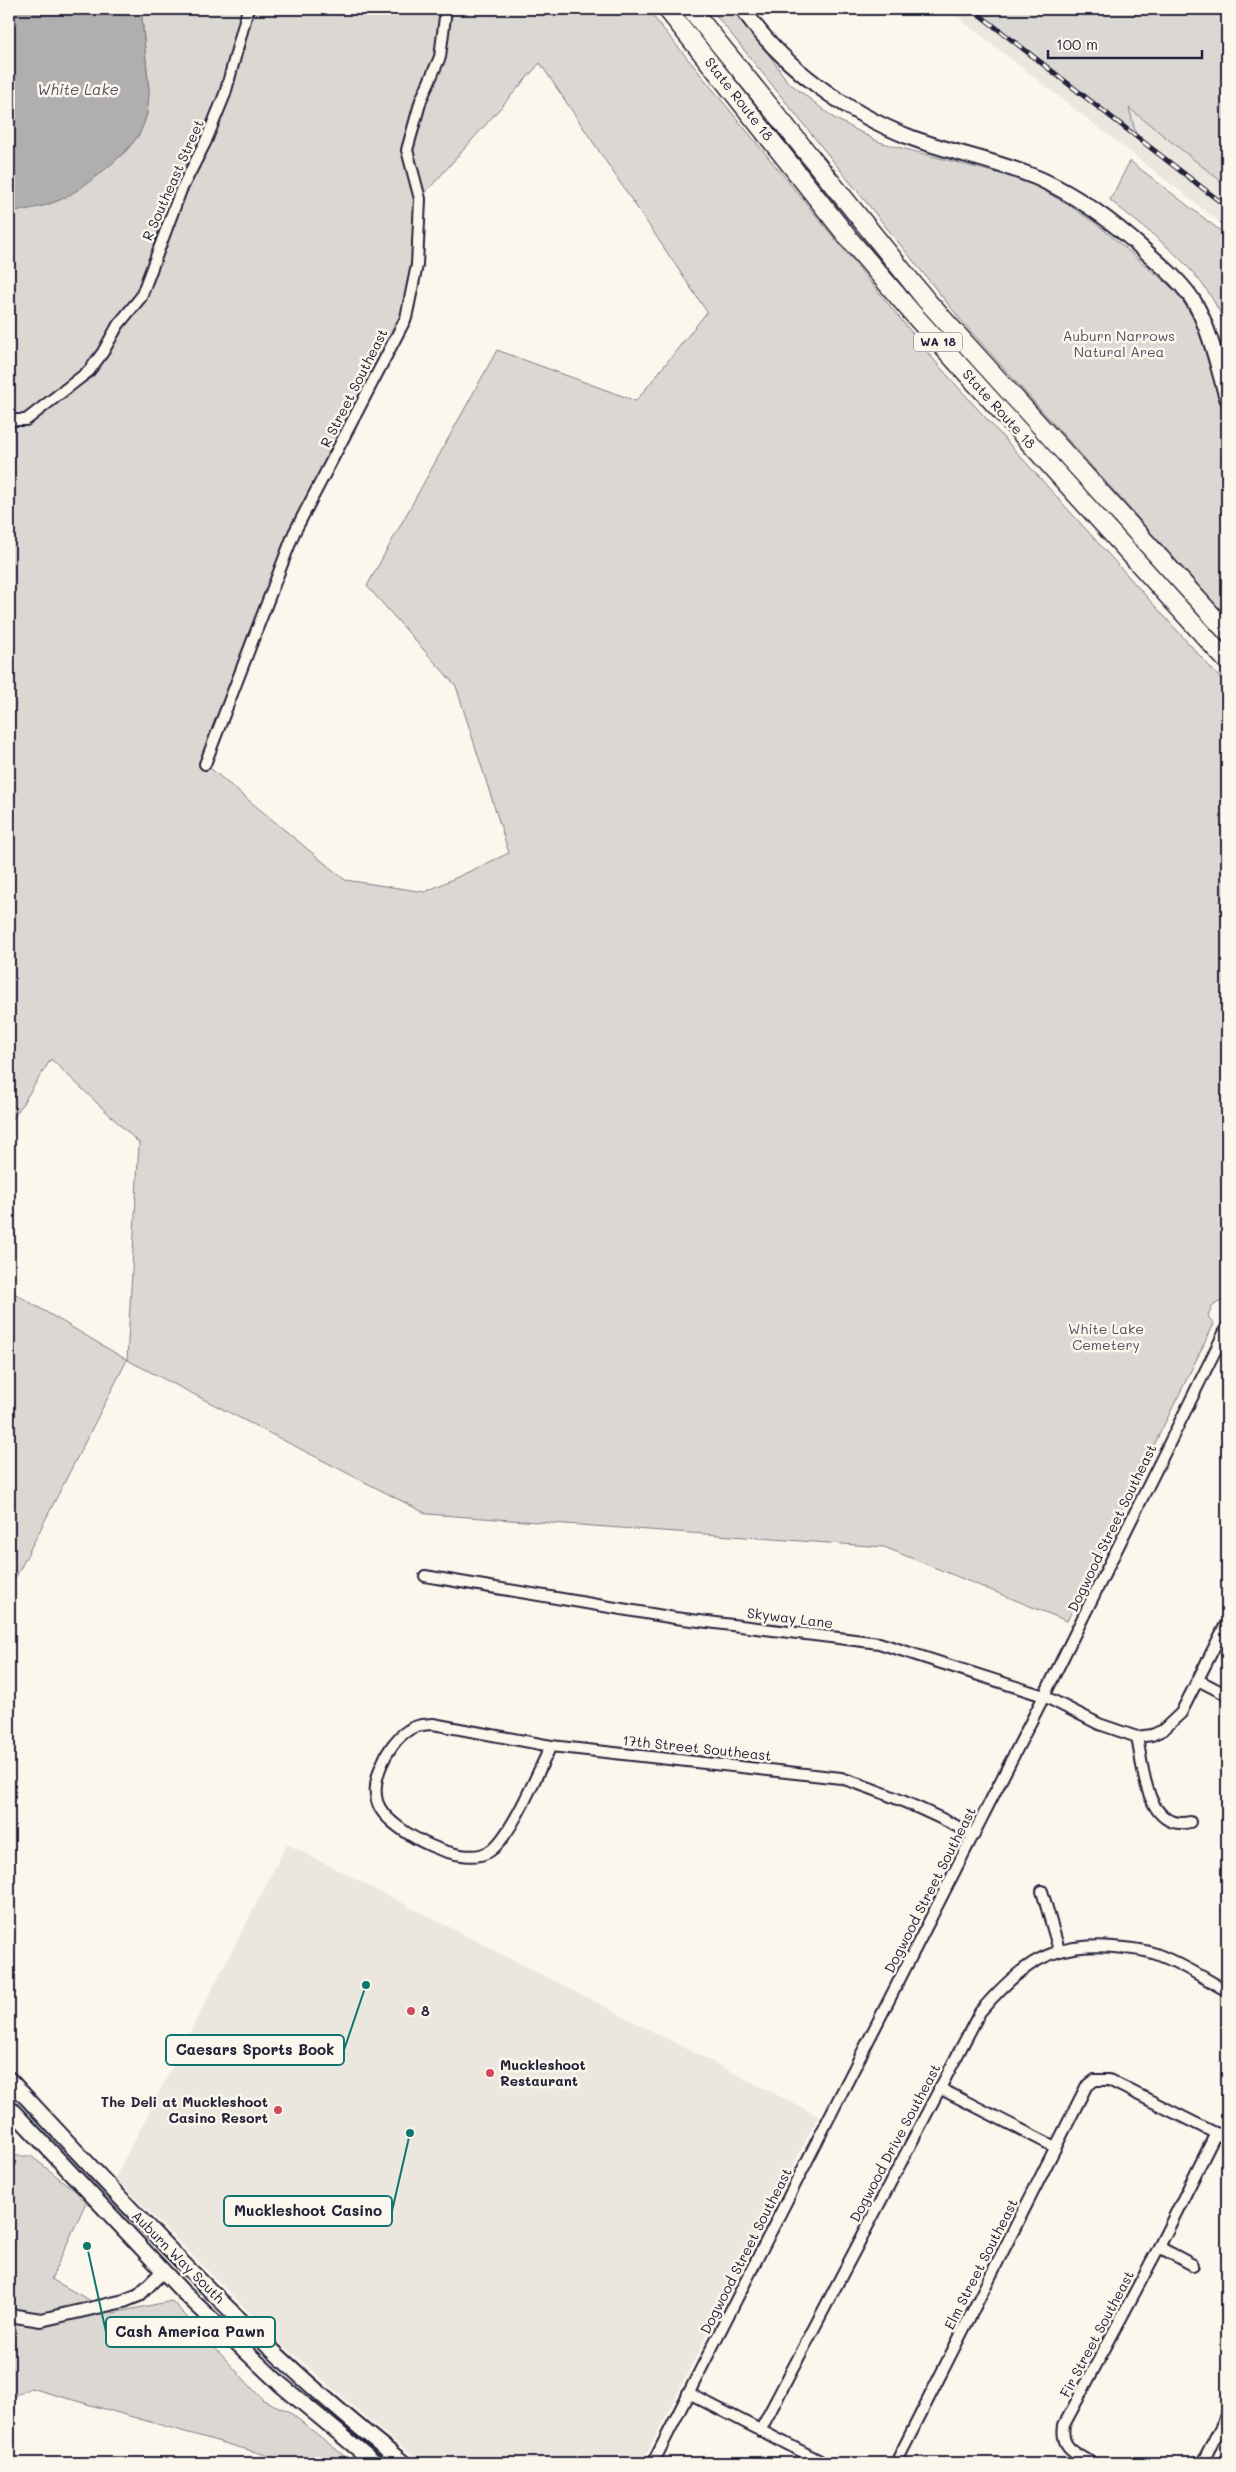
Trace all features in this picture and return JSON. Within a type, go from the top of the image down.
[{"type":"highway","name":"State Route 18","points":[[667,9],[850,240],[912,314],[1227,661]]},
{"type":"highway","name":"State Route 18","points":[[691,9],[927,301],[1227,632]]},
{"type":"main road","points":[[743,9],[774,48],[812,80],[854,110],[912,138],[1040,179],[1080,199],[1115,224],[1182,284],[1196,306],[1207,332],[1227,398]]},
{"type":"main road","name":"Auburn Way South","points":[[9,2079],[133,2212],[229,2309],[300,2375],[401,2463]]},
{"type":"main road","name":"Auburn Way South","points":[[9,2107],[182,2291],[280,2384],[375,2463]]},
{"type":"main road","points":[[321,2419],[338,2424],[386,2463]]},
{"type":"street","name":"R Southeast Street","points":[[9,420],[26,420],[89,370],[103,352],[118,325],[141,297],[181,190],[206,143],[225,94],[248,9]]},
{"type":"street","name":"R Street Southeast","points":[[205,764],[294,533],[406,318],[417,265],[420,199],[407,150],[421,100],[440,57],[446,9]]},
{"type":"street","name":"Dogwood Street Southeast","points":[[653,2463],[974,1835],[1227,1327]]},
{"type":"street","name":"Skyway Lane","points":[[425,1576],[676,1618],[880,1643],[1044,1696],[1099,1724],[1137,1737]]},
{"type":"street","points":[[1190,1822],[1180,1824],[1170,1821],[1161,1815],[1152,1802],[1137,1737],[1152,1735],[1171,1724],[1181,1712],[1227,1622]]},
{"type":"street","points":[[1198,1680],[1227,1695]]},
{"type":"street","name":"17th Street Southeast","points":[[551,1746],[506,1834],[488,1852],[476,1857],[457,1856],[400,1829],[386,1817],[379,1807],[375,1792],[379,1773],[397,1738],[419,1725],[433,1724],[551,1746],[841,1778],[926,1809],[974,1835]]},
{"type":"street","points":[[1042,1892],[1059,1950],[1102,1946],[1154,1953],[1227,1991]]},
{"type":"street","name":"Dogwood Drive Southeast","points":[[760,2431],[980,2012],[992,1998],[1027,1967],[1059,1950]]},
{"type":"street","name":"Elm Street Southeast","points":[[896,2463],[1086,2087],[1095,2080],[1109,2080],[1216,2133]]},
{"type":"street","points":[[939,2088],[1055,2147]]},
{"type":"street","points":[[1216,2133],[1227,2139]]},
{"type":"street","name":"Fir Street Southeast","points":[[1093,2463],[1074,2453],[1066,2445],[1062,2436],[1068,2416],[1159,2247],[1216,2133]]},
{"type":"street","points":[[1159,2247],[1193,2265]]},
{"type":"street","points":[[9,2315],[41,2320],[124,2301],[139,2295],[163,2271]]},
{"type":"street","points":[[688,2393],[824,2463]]},
{"type":"street","points":[[1202,2463],[1227,2415]]},
{"type":"shaded area","points":[[947,9],[1004,9],[1227,186],[1227,228]]},
{"type":"shaded area","points":[[287,1844],[818,2116],[642,2463],[423,2463],[390,2438],[280,2343],[115,2178]]},
{"type":"green space","name":"White Lake Cemetery","points":[[141,9],[647,9],[939,366],[1227,686],[1227,1305],[1221,1301],[1212,1306],[1208,1316],[1214,1324],[1067,1621],[884,1547],[427,1514],[127,1360],[139,1143],[51,1059],[9,1125],[9,211],[27,210],[112,163],[126,151],[139,135],[147,114],[149,90]],"holes":[[[540,63],[707,312],[636,401],[497,350],[367,586],[456,686],[509,853],[425,892],[345,880],[205,764],[294,533],[406,318],[420,199]]]},
{"type":"green space","name":"Auburn Narrows Natural Area","points":[[711,9],[738,9],[787,81],[834,118],[879,142],[1004,175],[1038,187],[1098,225],[1177,292],[1197,324],[1227,425],[1227,617],[964,324]]},
{"type":"green space","points":[[972,9],[1227,9],[1227,186],[1129,108],[1137,138]]},
{"type":"green space","points":[[1130,161],[1227,236],[1227,330],[1207,290],[1193,273],[1162,242],[1110,200]]},
{"type":"green space","points":[[9,1290],[127,1360],[17,1575],[9,1585]]},
{"type":"green space","points":[[9,2156],[31,2156],[87,2200],[51,2279],[113,2313],[172,2301],[263,2400],[288,2411],[353,2463],[294,2463],[31,2388],[9,2399]]},
{"type":"water","name":"White Lake","points":[[13,9],[141,9],[149,96],[146,118],[142,129],[134,142],[107,168],[68,196],[39,207],[9,211],[9,28]]},
{"type":"railway","points":[[972,9],[1227,207]]},
{"type":"place","name":"Caesars Sports Book","points":[[366,1985]]},
{"type":"place","name":"8","points":[[411,2011]]},
{"type":"place","name":"Muckleshoot Restaurant","points":[[490,2073]]},
{"type":"place","name":"The Deli at Muckleshoot Casino Resort","points":[[278,2110]]},
{"type":"place","name":"Muckleshoot Casino","points":[[410,2133]]},
{"type":"place","name":"Cash America Pawn","points":[[87,2246]]}]
